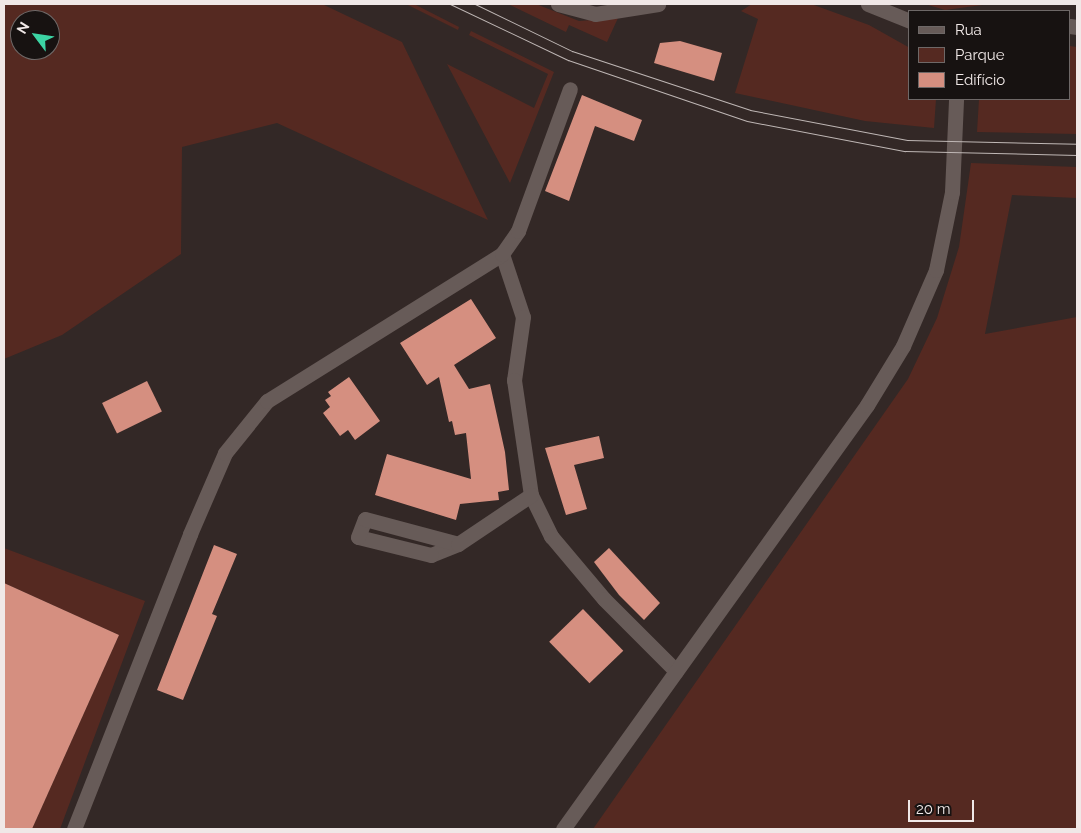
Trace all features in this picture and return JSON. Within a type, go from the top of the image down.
[{"type":"street","points":[[558,4],[594,14],[658,4]]},
{"type":"street","points":[[868,4],[908,20]]},
{"type":"street","points":[[74,829],[190,534],[225,453],[267,402],[502,254],[518,231],[570,89]]},
{"type":"street","points":[[563,829],[867,405],[903,346],[936,270],[952,192],[956,100]]},
{"type":"street","points":[[502,254],[523,317],[514,380],[531,495],[551,536],[604,599],[676,671]]},
{"type":"street","points":[[458,544],[365,519],[358,537],[432,555],[458,544],[531,495]]},
{"type":"green space","points":[[4,4],[322,4],[402,42],[488,220],[277,123],[182,147],[181,254],[62,335],[4,359]]},
{"type":"green space","points":[[406,4],[414,4],[459,27],[458,30]]},
{"type":"green space","points":[[508,4],[536,4],[579,21],[618,18],[607,42],[569,25],[566,32]]},
{"type":"green space","points":[[752,4],[811,4],[869,25],[908,47],[908,100],[936,100],[934,128],[865,121],[735,93],[758,19],[741,11]]},
{"type":"green space","points":[[925,4],[990,4],[945,10]]},
{"type":"green space","points":[[471,31],[554,72],[510,183],[447,64],[534,108],[548,74],[469,35]]},
{"type":"green space","points":[[1071,46],[1077,47],[1077,134],[977,132],[979,100],[1071,100]]},
{"type":"green space","points":[[971,163],[1077,167],[1077,198],[1012,195],[985,334],[1077,317],[1077,829],[593,829],[908,379],[937,318],[959,247]]},
{"type":"green space","points":[[4,548],[145,601],[60,829],[32,829],[119,635],[4,583]]},
{"type":"building","points":[[680,41],[722,53],[714,81],[654,63],[660,43]]},
{"type":"building","points":[[582,95],[642,120],[634,141],[595,126],[569,201],[545,191]]},
{"type":"building","points":[[471,299],[496,338],[454,365],[469,389],[490,384],[505,452],[509,490],[498,492],[499,500],[460,504],[456,520],[375,495],[387,454],[471,479],[466,433],[455,435],[452,421],[449,422],[439,377],[427,385],[400,343]]},
{"type":"building","points":[[349,377],[380,421],[355,440],[348,430],[340,436],[323,413],[330,407],[325,400],[331,396],[328,392]]},
{"type":"building","points":[[147,381],[162,412],[117,433],[102,403]]},
{"type":"building","points":[[599,436],[604,458],[574,465],[587,509],[566,515],[545,448]]},
{"type":"building","points":[[214,545],[237,554],[212,614],[217,616],[183,700],[157,690]]},
{"type":"building","points":[[609,548],[660,603],[644,620],[619,595],[594,562]]},
{"type":"building","points":[[4,583],[119,635],[32,829],[4,829]]},
{"type":"building","points":[[583,609],[623,651],[589,683],[549,642]]},
{"type":"tram line","points":[[450,4],[568,60],[747,121],[905,151],[1077,155]]},
{"type":"tram line","points":[[475,4],[572,51],[750,110],[907,140],[1077,144]]}]
